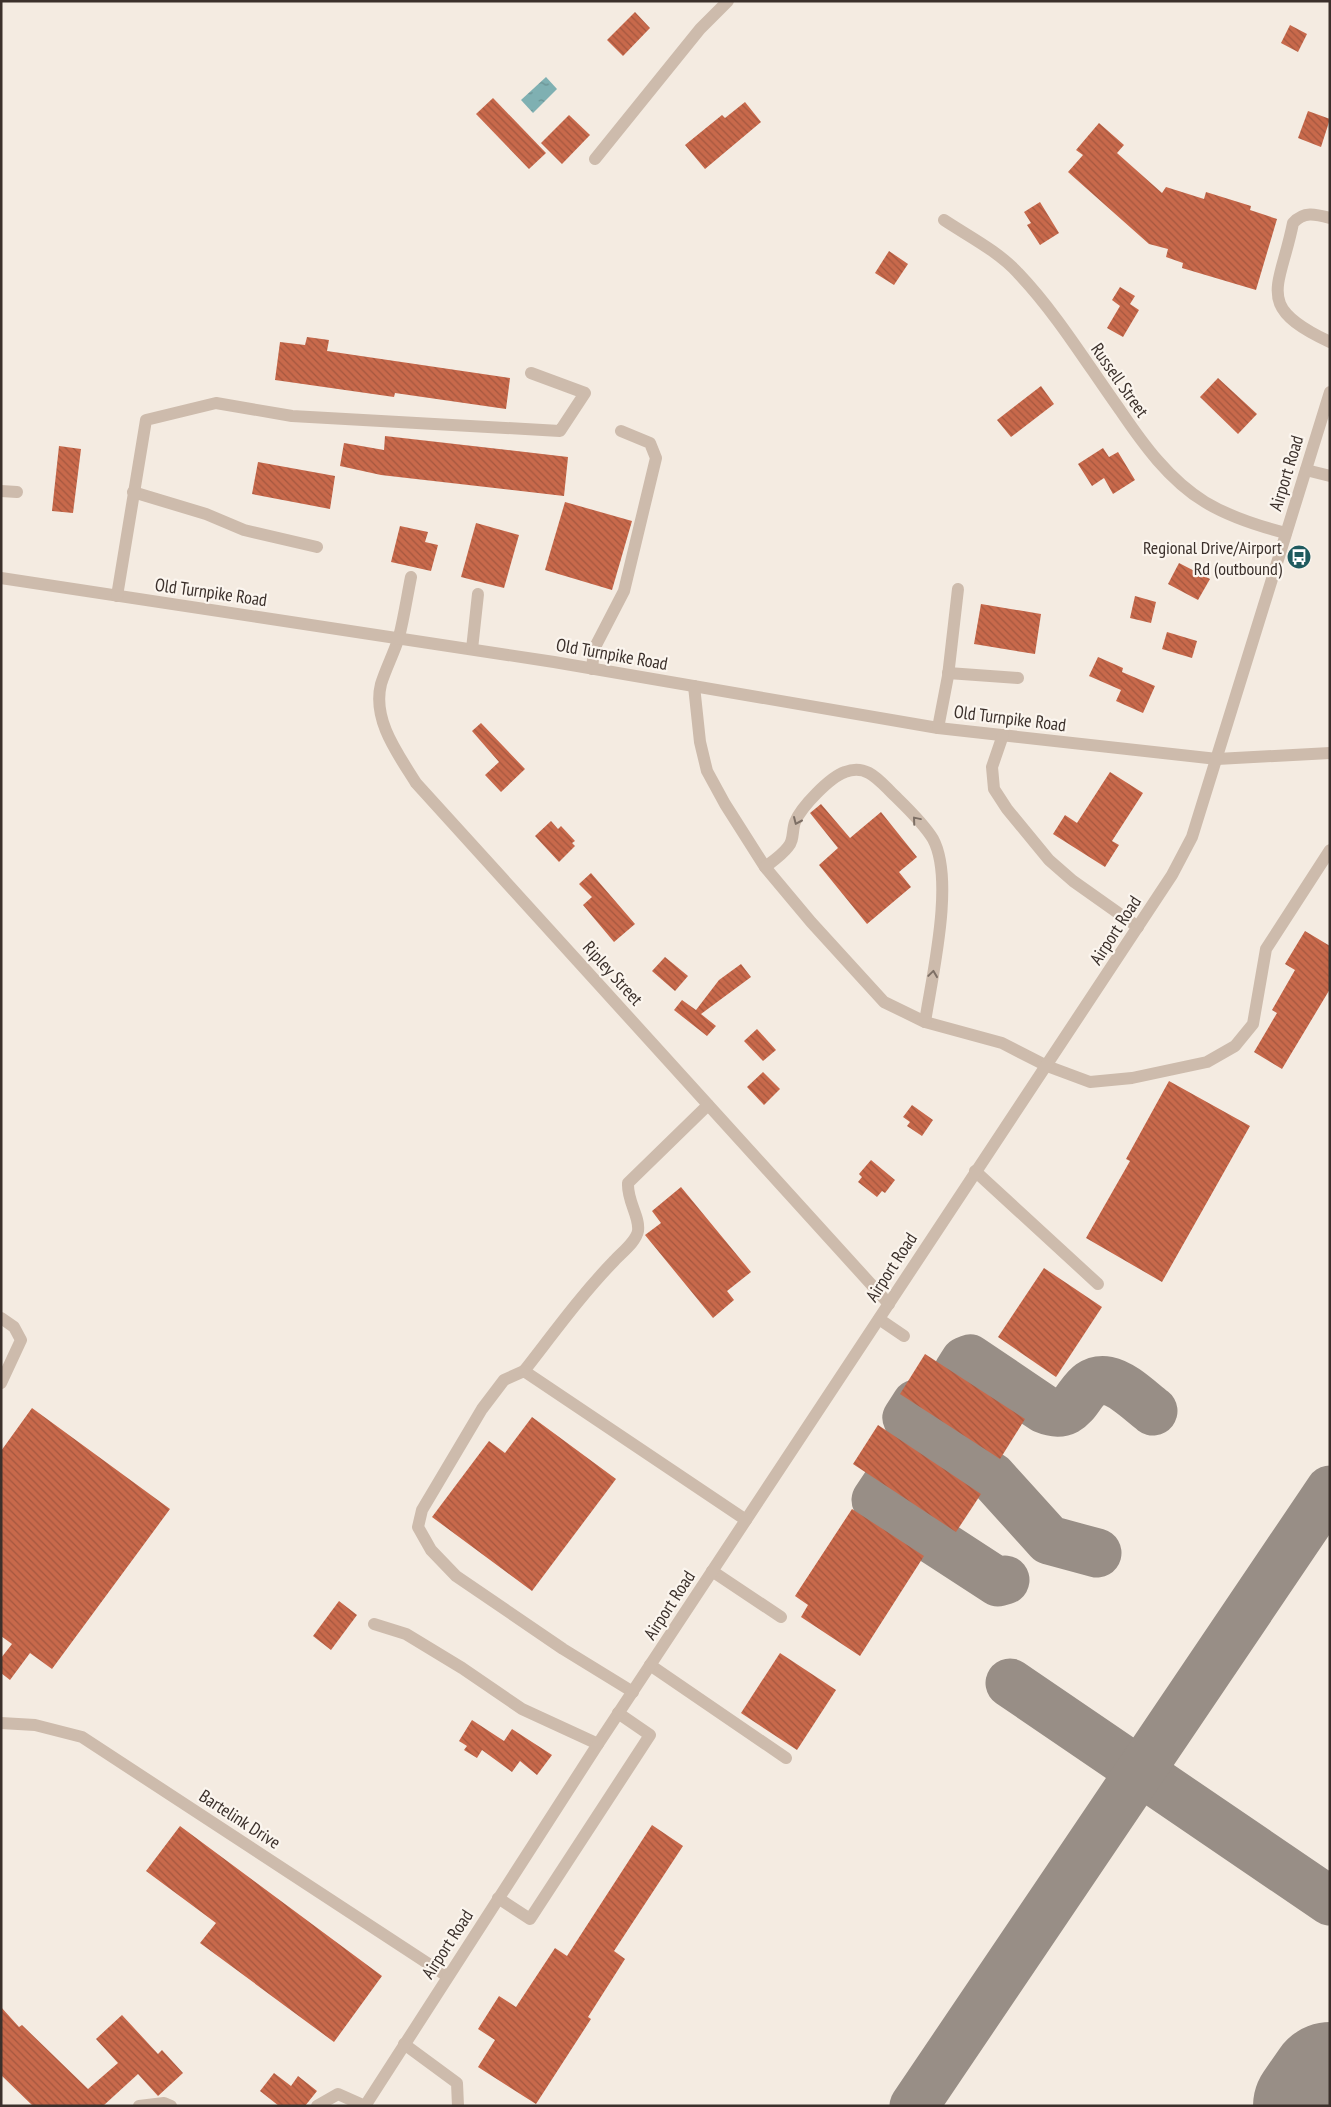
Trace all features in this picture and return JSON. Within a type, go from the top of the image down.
[{"type":"street","points":[[595,159],[700,29],[728,1]]},
{"type":"street","points":[[1330,218],[1307,214],[1300,216],[1293,222],[1276,286],[1277,301],[1300,328],[1330,342]]},
{"type":"street","name":"Russell Street","points":[[944,220],[982,244],[1017,271],[1045,304],[1143,443],[1171,474],[1203,501],[1220,510],[1256,526],[1286,533]]},
{"type":"street","points":[[117,596],[146,420],[216,403],[292,416],[560,431],[585,394],[531,373]]},
{"type":"street","name":"Airport Road","points":[[365,2106],[598,1744],[1172,874],[1192,837],[1330,392]]},
{"type":"street","points":[[592,669],[594,649],[624,591],[656,458],[650,443],[620,431]]},
{"type":"street","points":[[1306,470],[1330,476]]},
{"type":"street","points":[[1,491],[17,492]]},
{"type":"street","points":[[133,492],[206,514],[244,530],[317,547]]},
{"type":"street","name":"Ripley Street","points":[[411,577],[398,637],[381,686],[380,707],[385,728],[393,747],[412,776],[888,1304]]},
{"type":"street","name":"Old Turnpike Road","points":[[1,578],[398,637],[938,728],[1217,759],[1330,753]]},
{"type":"street","points":[[938,728],[948,673],[958,589]]},
{"type":"street","points":[[472,649],[478,594]]},
{"type":"street","points":[[948,673],[1018,678]]},
{"type":"street","points":[[694,686],[700,742],[707,771],[725,804],[765,867],[811,922],[884,1002],[925,1022],[1002,1043],[1047,1066],[1090,1082],[1132,1078],[1207,1062],[1235,1046],[1253,1024],[1266,949],[1330,850]]},
{"type":"street","points":[[1003,736],[992,767],[994,789],[1007,809],[1048,860],[1073,882],[1138,927]]},
{"type":"street","points":[[765,867],[789,847],[795,822],[804,807],[844,772],[859,769],[870,772],[882,782],[932,839],[939,856],[943,882],[925,1022]]},
{"type":"street","points":[[633,1692],[563,1649],[456,1576],[431,1550],[418,1527],[422,1510],[482,1409],[504,1380],[524,1371],[596,1280],[631,1243],[638,1232],[638,1219],[627,1195],[628,1183],[708,1105]]},
{"type":"street","points":[[975,1171],[1098,1284]]},
{"type":"street","points":[[1,1318],[14,1327],[21,1340],[1,1383]]},
{"type":"street","points":[[878,1319],[904,1336]]},
{"type":"street","points":[[524,1371],[538,1383],[746,1520]]},
{"type":"street","points":[[712,1571],[781,1617]]},
{"type":"street","points":[[374,1624],[406,1634],[462,1668],[522,1709],[598,1744]]},
{"type":"street","points":[[650,1665],[786,1758]]},
{"type":"street","points":[[498,1898],[530,1919],[634,1760],[650,1735],[618,1714]]},
{"type":"street","name":"Bartelink Drive","points":[[1,1723],[35,1725],[82,1737],[447,1976]]},
{"type":"street","points":[[404,2044],[457,2083],[458,2106]]},
{"type":"street","points":[[317,2106],[338,2094],[365,2106]]},
{"type":"street","points":[[139,2106],[164,2103],[171,2106]]},
{"type":"water","points":[[546,77],[557,89],[533,113],[521,100]]},
{"type":"building","points":[[635,12],[650,28],[623,56],[607,40]]},
{"type":"building","points":[[1290,25],[1307,34],[1298,52],[1281,43]]},
{"type":"building","points":[[493,98],[546,153],[529,169],[476,114]]},
{"type":"building","points":[[745,102],[761,122],[705,169],[685,145],[722,115],[725,118]]},
{"type":"building","points":[[1308,111],[1330,119],[1321,147],[1298,138]]},
{"type":"building","points":[[569,115],[590,135],[562,164],[541,143]]},
{"type":"building","points":[[1099,123],[1124,145],[1117,153],[1162,193],[1166,187],[1204,199],[1206,192],[1251,206],[1250,210],[1277,219],[1256,290],[1182,268],[1183,263],[1166,257],[1168,249],[1149,244],[1068,172],[1083,155],[1076,150]]},
{"type":"building","points":[[1040,202],[1059,233],[1040,245],[1027,225],[1031,223],[1024,212]]},
{"type":"building","points":[[889,251],[908,264],[894,285],[875,273]]},
{"type":"building","points":[[1120,287],[1135,296],[1130,304],[1139,310],[1123,337],[1107,328],[1120,306],[1112,300]]},
{"type":"building","points":[[307,337],[329,340],[327,351],[510,378],[506,409],[395,393],[394,397],[275,380],[280,342],[305,345]]},
{"type":"building","points":[[1218,378],[1257,414],[1238,434],[1200,397]]},
{"type":"building","points":[[1041,386],[1054,404],[1011,437],[997,420]]},
{"type":"building","points":[[385,436],[568,457],[564,496],[381,475],[340,466],[344,443],[384,450]]},
{"type":"building","points":[[59,446],[81,449],[73,513],[52,511]]},
{"type":"building","points":[[1103,448],[1109,457],[1118,452],[1135,480],[1113,494],[1104,478],[1092,486],[1078,464]]},
{"type":"building","points":[[258,462],[335,476],[330,509],[252,494]]},
{"type":"building","points":[[565,502],[632,521],[612,590],[545,570]]},
{"type":"building","points":[[476,523],[519,535],[504,588],[461,577]]},
{"type":"building","points":[[400,526],[428,532],[425,542],[438,545],[431,571],[391,562]]},
{"type":"building","points":[[1179,563],[1210,579],[1198,600],[1168,584]]},
{"type":"building","points":[[1135,596],[1156,602],[1151,623],[1130,618]]},
{"type":"building","points":[[981,604],[1041,614],[1035,654],[974,644]]},
{"type":"building","points":[[1167,632],[1197,641],[1192,658],[1162,649]]},
{"type":"building","points":[[1098,657],[1123,668],[1122,672],[1155,686],[1143,713],[1116,701],[1121,690],[1089,676]]},
{"type":"building","points":[[481,723],[525,769],[501,792],[485,775],[499,762],[472,731]]},
{"type":"building","points":[[1110,772],[1143,793],[1112,841],[1119,845],[1105,867],[1053,834],[1065,815],[1077,823]]},
{"type":"building","points":[[821,804],[850,838],[881,812],[917,857],[899,872],[911,887],[867,924],[819,865],[838,848],[810,813]]},
{"type":"building","points":[[551,821],[558,829],[561,826],[575,841],[572,843],[575,846],[559,862],[535,836]]},
{"type":"building","points":[[591,873],[635,924],[614,942],[583,905],[592,897],[579,884]]},
{"type":"building","points":[[1305,931],[1330,946],[1330,989],[1282,1069],[1254,1052],[1277,1013],[1272,1010],[1295,970],[1285,964]]},
{"type":"building","points":[[665,957],[688,976],[675,991],[652,971]]},
{"type":"building","points":[[741,964],[751,977],[701,1014],[716,1026],[707,1036],[674,1010],[682,1000],[696,1010],[719,980]]},
{"type":"building","points":[[757,1029],[776,1050],[763,1061],[744,1041]]},
{"type":"building","points":[[763,1072],[780,1089],[764,1105],[747,1087]]},
{"type":"building","points":[[1169,1081],[1250,1126],[1162,1282],[1086,1238],[1130,1161],[1126,1159]]},
{"type":"building","points":[[912,1105],[933,1120],[922,1136],[907,1126],[910,1122],[903,1117]]},
{"type":"building","points":[[871,1160],[895,1180],[885,1193],[882,1191],[877,1197],[858,1182],[862,1177],[859,1174]]},
{"type":"building","points":[[681,1187],[751,1272],[727,1291],[734,1300],[713,1318],[645,1235],[661,1223],[652,1211]]},
{"type":"building","points":[[1044,1268],[1102,1307],[1056,1377],[998,1337]]},
{"type":"building","points":[[925,1354],[1025,1419],[1000,1459],[900,1394]]},
{"type":"building","points":[[32,1408],[170,1509],[52,1669],[30,1653],[10,1680],[1,1673],[1,1658],[12,1644],[1,1636],[1,1451]]},
{"type":"building","points":[[532,1417],[616,1479],[532,1591],[432,1517],[489,1441],[505,1453]]},
{"type":"building","points":[[878,1425],[981,1494],[956,1532],[853,1464]]},
{"type":"building","points":[[852,1509],[924,1556],[860,1656],[801,1617],[808,1605],[795,1596]]},
{"type":"building","points":[[339,1601],[357,1615],[331,1650],[313,1636]]},
{"type":"building","points":[[780,1653],[836,1690],[797,1750],[741,1713]]},
{"type":"building","points":[[472,1720],[504,1741],[512,1729],[552,1755],[537,1775],[520,1761],[512,1772],[482,1750],[477,1758],[464,1750],[467,1746],[459,1741]]},
{"type":"building","points":[[652,1825],[683,1846],[614,1951],[625,1959],[588,2017],[591,2019],[536,2104],[478,2067],[495,2040],[478,2029],[499,1996],[516,2007],[555,1948],[567,1956]]},
{"type":"building","points":[[180,1826],[382,1976],[334,2042],[200,1943],[216,1923],[146,1871]]},
{"type":"building","points":[[1,2007],[19,2027],[22,2025],[88,2089],[118,2063],[96,2039],[122,2015],[158,2054],[162,2050],[183,2073],[158,2096],[138,2074],[103,2106],[33,2106],[1,2075]]},
{"type":"building","points":[[274,2073],[291,2086],[298,2076],[317,2091],[305,2106],[279,2106],[260,2091]]},
{"type":"taxiway","points":[[958,1372],[965,1361],[970,1359],[1044,1409],[1056,1412],[1065,1411],[1072,1406],[1089,1385],[1097,1381],[1108,1381],[1125,1389],[1153,1411]]},
{"type":"taxiway","points":[[916,1404],[907,1418],[909,1422],[992,1477],[1049,1540],[1097,1553]]},
{"type":"taxiway","points":[[886,1485],[876,1500],[878,1504],[998,1582],[1005,1580]]},
{"type":"taxiway","points":[[914,2106],[1330,1490]]},
{"type":"taxiway","points":[[1010,1683],[1330,1901]]},
{"type":"taxiway","points":[[1325,2090],[1330,2078]]},
{"type":"runway","points":[[1314,2106],[1330,2083]]},
{"type":"place","name":"Regional Drive/Airport Rd (outbound)","points":[[1299,557]]}]
